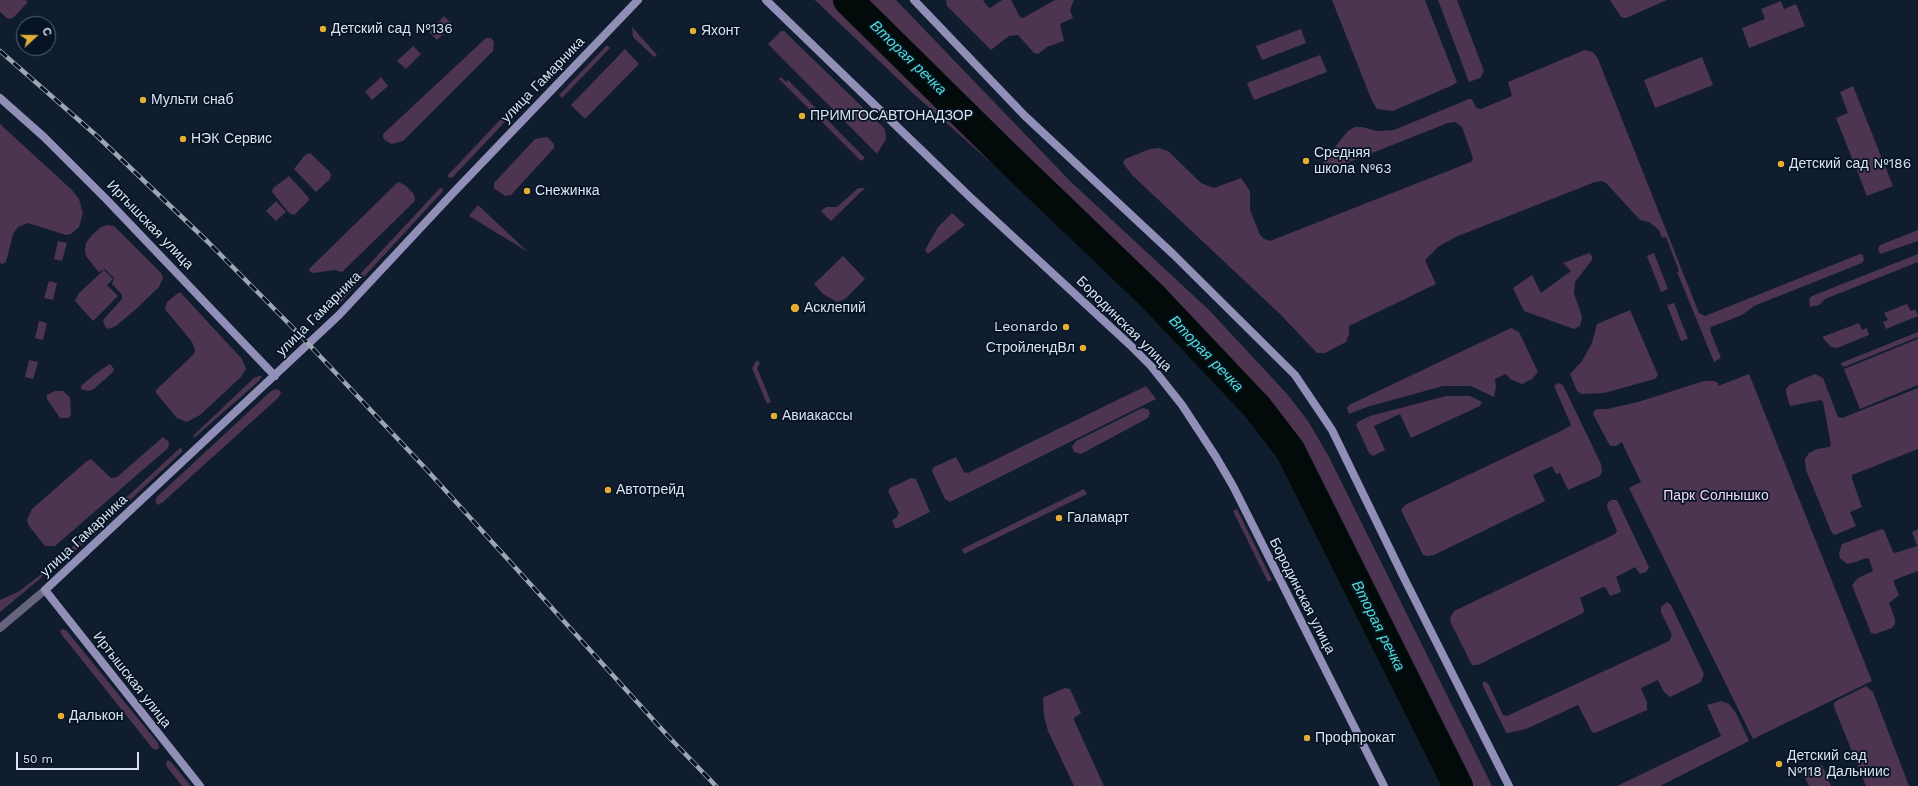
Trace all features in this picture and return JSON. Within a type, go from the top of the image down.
[{"type":"main road","name":"улица Гамарника","points":[[45,590],[339,315],[453,193],[638,0]]},
{"type":"main road","name":"Бородинская улица","points":[[766,0],[972,198],[1130,345],[1151,366],[1182,405],[1229,481],[1384,786]]},
{"type":"main road","points":[[914,0],[1025,116],[1174,255],[1295,375],[1332,430],[1403,576],[1509,786]]},
{"type":"main road","name":"Иртышская улица","points":[[0,98],[44,137],[107,200],[275,376]]},
{"type":"main road","name":"Иртышская улица","points":[[45,590],[200,786]]},
{"type":"street","name":"улица Гамарника","points":[[0,628],[45,590]]},
{"type":"green space","points":[[0,0],[25,0],[27,3],[13,18],[8,19],[0,12]]},
{"type":"green space","points":[[814,0],[896,0],[1071,182],[1209,310],[1288,395],[1308,421],[1328,455],[1492,786],[1443,786],[1311,518],[1284,467],[1258,425],[1223,383],[1190,347],[1142,302],[1016,185],[916,96]]},
{"type":"green space","points":[[946,0],[983,0],[990,8],[1002,0],[1011,0],[1020,17],[1023,18],[1055,0],[1074,0],[1070,10],[1073,18],[1060,24],[1064,41],[1047,47],[1038,54],[1034,53],[1018,35],[1009,36],[991,50],[947,6]]},
{"type":"green space","points":[[1332,0],[1425,0],[1457,82],[1393,111],[1377,109],[1372,101]]},
{"type":"green space","points":[[1438,0],[1457,0],[1484,71],[1480,78],[1469,82]]},
{"type":"green space","points":[[1610,0],[1667,0],[1626,18],[1621,17]]},
{"type":"green space","points":[[1781,1],[1784,9],[1796,4],[1805,26],[1749,48],[1742,28],[1765,19],[1761,9]]},
{"type":"green space","points":[[444,16],[453,25],[437,40],[429,32]]},
{"type":"green space","points":[[632,27],[657,55],[654,57],[633,37]]},
{"type":"green space","points":[[1301,29],[1306,43],[1262,60],[1256,46]]},
{"type":"green space","points":[[781,31],[784,31],[885,129],[886,139],[877,154],[768,44]]},
{"type":"green space","points":[[486,38],[491,38],[494,42],[493,51],[403,141],[392,144],[383,138],[383,134]]},
{"type":"green space","points":[[607,45],[610,48],[562,98],[559,95]]},
{"type":"green space","points":[[413,46],[421,54],[406,69],[397,61]]},
{"type":"green space","points":[[625,49],[639,64],[585,119],[571,105]]},
{"type":"green space","points":[[1585,50],[1593,52],[1598,59],[1699,313],[1705,316],[1860,254],[1863,255],[1864,260],[1862,263],[1754,306],[1742,315],[1711,327],[1710,330],[1721,358],[1714,362],[1677,272],[1679,271],[1666,237],[1662,238],[1659,230],[1649,222],[1640,220],[1607,184],[1602,181],[1595,182],[1458,236],[1439,246],[1425,260],[1436,284],[1349,326],[1349,334],[1346,342],[1325,353],[1317,353],[1281,315],[1132,175],[1123,163],[1125,159],[1150,149],[1159,148],[1168,151],[1201,183],[1214,188],[1241,178],[1250,191],[1250,210],[1260,235],[1264,239],[1270,241],[1471,162],[1473,158],[1462,127],[1455,122],[1448,123],[1329,170],[1325,168],[1323,163],[1325,159],[1348,131],[1355,127],[1362,127],[1377,131],[1394,130],[1469,99],[1472,99],[1476,108],[1481,109],[1512,96],[1508,82]]},
{"type":"green space","points":[[1320,55],[1327,72],[1254,100],[1247,83]]},
{"type":"green space","points":[[1702,57],[1713,85],[1655,108],[1644,80]]},
{"type":"green space","points":[[381,77],[388,86],[372,100],[365,92]]},
{"type":"green space","points":[[781,77],[786,82],[788,80],[865,158],[861,161],[779,79]]},
{"type":"green space","points":[[1853,86],[1893,186],[1867,196],[1836,118],[1848,113],[1840,92]]},
{"type":"green space","points":[[514,105],[518,106],[517,109],[452,178],[448,177],[448,175]]},
{"type":"green space","points":[[0,124],[72,190],[79,199],[83,213],[79,227],[71,234],[66,235],[28,223],[18,227],[13,234],[6,262],[3,264],[0,263]]},
{"type":"green space","points":[[547,137],[554,144],[554,148],[511,195],[505,196],[494,188],[494,183],[535,139]]},
{"type":"green space","points":[[310,153],[330,172],[331,175],[330,179],[316,192],[294,169],[305,155]]},
{"type":"green space","points":[[289,176],[309,200],[294,215],[289,213],[272,192],[273,188]]},
{"type":"green space","points":[[398,182],[405,185],[414,194],[414,202],[342,272],[334,270],[314,273],[310,272],[309,269]]},
{"type":"green space","points":[[440,188],[443,189],[443,191],[340,303],[336,302],[336,300]]},
{"type":"green space","points":[[865,188],[831,221],[821,211],[826,207],[837,207],[857,189]]},
{"type":"green space","points":[[276,201],[286,212],[276,221],[266,211]]},
{"type":"green space","points":[[478,205],[528,252],[469,216]]},
{"type":"green space","points":[[952,213],[965,225],[928,254],[925,250],[938,227]]},
{"type":"green space","points":[[108,225],[114,226],[161,273],[163,278],[159,287],[136,309],[116,326],[109,329],[105,327],[103,320],[122,299],[122,295],[112,284],[114,278],[105,269],[99,272],[86,256],[85,250],[86,243],[92,235],[101,227]]},
{"type":"green space","points":[[1918,230],[1918,241],[1880,254],[1878,249],[1880,245]]},
{"type":"green space","points":[[58,241],[67,243],[62,261],[54,259]]},
{"type":"green space","points":[[1589,253],[1592,256],[1592,260],[1575,282],[1574,293],[1582,317],[1580,326],[1574,329],[1524,311],[1513,288],[1532,275],[1541,293],[1571,271],[1563,263]]},
{"type":"green space","points":[[1654,253],[1668,289],[1661,292],[1647,256]]},
{"type":"green space","points":[[1918,254],[1918,262],[1825,299],[1819,305],[1810,307],[1809,299],[1812,296]]},
{"type":"green space","points":[[843,256],[865,279],[845,299],[837,302],[823,294],[814,284]]},
{"type":"green space","points":[[104,270],[113,279],[107,285],[118,296],[93,321],[75,301],[79,293]]},
{"type":"green space","points":[[49,281],[57,283],[53,300],[44,298]]},
{"type":"green space","points":[[178,293],[181,293],[242,359],[246,369],[241,377],[200,415],[187,422],[177,418],[156,393],[156,390],[194,354],[195,350],[192,342],[165,309],[167,302]]},
{"type":"green space","points":[[1674,303],[1688,339],[1681,341],[1667,305]]},
{"type":"green space","points":[[1907,304],[1911,311],[1915,309],[1918,316],[1886,329],[1883,322],[1888,320],[1884,313]]},
{"type":"green space","points":[[1630,310],[1658,375],[1655,379],[1604,393],[1581,394],[1577,391],[1570,374],[1582,361],[1592,343],[1597,324]]},
{"type":"green space","points":[[39,321],[47,323],[43,340],[35,338]]},
{"type":"green space","points":[[1859,323],[1862,330],[1867,328],[1869,335],[1837,348],[1831,347],[1822,337]]},
{"type":"green space","points":[[1511,328],[1519,332],[1538,372],[1532,379],[1522,384],[1510,379],[1506,374],[1495,379],[1496,387],[1494,397],[1471,386],[1443,386],[1367,407],[1349,414],[1347,408],[1349,405]]},
{"type":"green space","points":[[1918,332],[1918,337],[1844,367],[1841,365],[1841,363]]},
{"type":"green space","points":[[1918,339],[1918,385],[1860,409],[1844,369]]},
{"type":"green space","points":[[29,360],[38,362],[33,379],[25,377]]},
{"type":"green space","points":[[757,360],[760,363],[757,368],[771,402],[767,404],[752,368]]},
{"type":"green space","points":[[110,364],[114,369],[113,372],[94,389],[88,391],[81,389],[81,386]]},
{"type":"green space","name":"Парк Солнышко","points":[[1749,374],[1872,681],[1753,739],[1629,488],[1641,482],[1622,442],[1616,446],[1610,446],[1593,414],[1597,409],[1607,409],[1638,402],[1704,381],[1714,381],[1718,383],[1718,386]]},
{"type":"green space","points":[[1815,374],[1823,378],[1838,417],[1842,418],[1918,388],[1918,449],[1852,475],[1862,507],[1850,512],[1856,526],[1834,535],[1806,470],[1805,459],[1809,453],[1831,445],[1823,402],[1821,400],[1790,406],[1786,393],[1786,389],[1789,385]]},
{"type":"green space","points":[[262,376],[259,381],[194,438],[193,436],[197,432],[254,378]]},
{"type":"green space","points":[[1558,383],[1563,385],[1601,464],[1602,471],[1600,476],[1568,490],[1560,473],[1556,474],[1552,466],[1533,475],[1545,501],[1434,555],[1423,555],[1401,510],[1405,505],[1571,425],[1554,386]]},
{"type":"green space","points":[[1146,386],[1156,399],[950,502],[945,499],[932,471],[934,467],[956,457],[964,472],[968,473]]},
{"type":"green space","points":[[275,389],[279,390],[281,393],[278,398],[163,502],[158,505],[156,503],[156,498],[160,494],[271,391]]},
{"type":"green space","points":[[55,391],[63,391],[70,397],[71,415],[69,418],[60,418],[47,399],[47,395]]},
{"type":"green space","points":[[1446,396],[1470,396],[1482,402],[1480,406],[1411,438],[1400,414],[1374,426],[1385,450],[1373,456],[1369,453],[1356,425],[1358,422],[1370,416]]},
{"type":"green space","points":[[1142,408],[1148,409],[1150,413],[1148,418],[1081,454],[1074,452],[1072,447],[1076,441]]},
{"type":"green space","points":[[163,437],[169,442],[168,448],[55,546],[45,546],[29,526],[27,520],[32,509],[87,461],[91,459],[111,478],[117,477]]},
{"type":"green space","points":[[180,448],[182,449],[182,452],[64,560],[64,555],[68,551]]},
{"type":"green space","points":[[911,478],[916,479],[930,512],[898,528],[895,528],[892,520],[896,518],[899,513],[888,491],[890,488]]},
{"type":"green space","points":[[1084,489],[1087,494],[964,554],[962,549]]},
{"type":"green space","points":[[1617,500],[1646,561],[1649,568],[1646,572],[1640,574],[1635,567],[1616,577],[1621,591],[1619,593],[1610,596],[1606,588],[1603,587],[1580,598],[1584,610],[1583,613],[1478,665],[1472,665],[1451,623],[1450,618],[1454,611],[1615,534],[1617,531],[1607,507],[1608,502]]},
{"type":"green space","points":[[1237,509],[1272,580],[1268,582],[1233,511]]},
{"type":"green space","points":[[1882,529],[1884,530],[1893,552],[1895,553],[1917,546],[1912,532],[1918,529],[1918,571],[1894,580],[1899,595],[1889,603],[1895,619],[1895,624],[1892,628],[1875,634],[1871,633],[1852,585],[1858,578],[1873,571],[1869,559],[1867,558],[1847,564],[1840,558],[1839,553],[1842,544]]},
{"type":"green space","points":[[48,569],[41,578],[0,612],[0,600],[18,592]]},
{"type":"green space","points":[[1667,602],[1671,605],[1704,674],[1701,682],[1670,697],[1664,692],[1658,680],[1643,687],[1641,689],[1647,702],[1647,710],[1595,733],[1592,732],[1578,705],[1526,729],[1508,733],[1506,732],[1483,686],[1483,682],[1486,682],[1489,685],[1503,715],[1507,716],[1669,641],[1672,635],[1661,612],[1661,607]]},
{"type":"green space","points":[[63,629],[66,630],[158,743],[159,747],[157,750],[153,749],[62,635],[60,631]]},
{"type":"green space","points":[[1866,686],[1873,692],[1909,786],[1866,786],[1834,707],[1834,703]]},
{"type":"green space","points":[[1065,688],[1070,689],[1081,713],[1074,718],[1074,720],[1104,786],[1074,786],[1048,731],[1044,716],[1043,699],[1044,697]]},
{"type":"green space","points":[[1721,701],[1729,704],[1736,713],[1749,741],[1660,786],[1617,786],[1721,736],[1707,705]]},
{"type":"green space","points":[[168,760],[191,786],[182,786],[167,767],[166,763]]},
{"type":"green space","points":[[1822,765],[1831,786],[1809,786],[1803,773]]},
{"type":"waterway","name":"Вторая речка","points":[[848,0],[1005,155],[1152,296],[1257,407],[1290,450],[1458,786]]},
{"type":"railway","points":[[0,51],[97,136],[208,242],[301,336],[426,469],[667,735],[716,786]]},
{"type":"place","name":"Детский сад №136","points":[[323,29]]},
{"type":"place","name":"Яхонт","points":[[693,31]]},
{"type":"place","name":"Мульти снаб","points":[[143,100]]},
{"type":"place","name":"ПРИМГОСАВТОНАДЗОР","points":[[802,116]]},
{"type":"place","name":"НЭК Сервис","points":[[183,139]]},
{"type":"place","name":"Средняя школа №63","points":[[1306,161]]},
{"type":"place","name":"Детский сад №186","points":[[1781,164]]},
{"type":"place","name":"Снежинка","points":[[527,191]]},
{"type":"place","name":"Асклепий","points":[[795,308]]},
{"type":"place","name":"Leonardo","points":[[1066,327]]},
{"type":"place","name":"СтройлендВл","points":[[1083,348]]},
{"type":"place","name":"Авиакассы","points":[[774,416]]},
{"type":"place","name":"Автотрейд","points":[[608,490]]},
{"type":"place","name":"Галамарт","points":[[1059,518]]},
{"type":"place","name":"Далькон","points":[[61,716]]},
{"type":"place","name":"Профпрокат","points":[[1307,738]]},
{"type":"place","name":"Детский сад №118 Дальниис","points":[[1779,764]]}]
